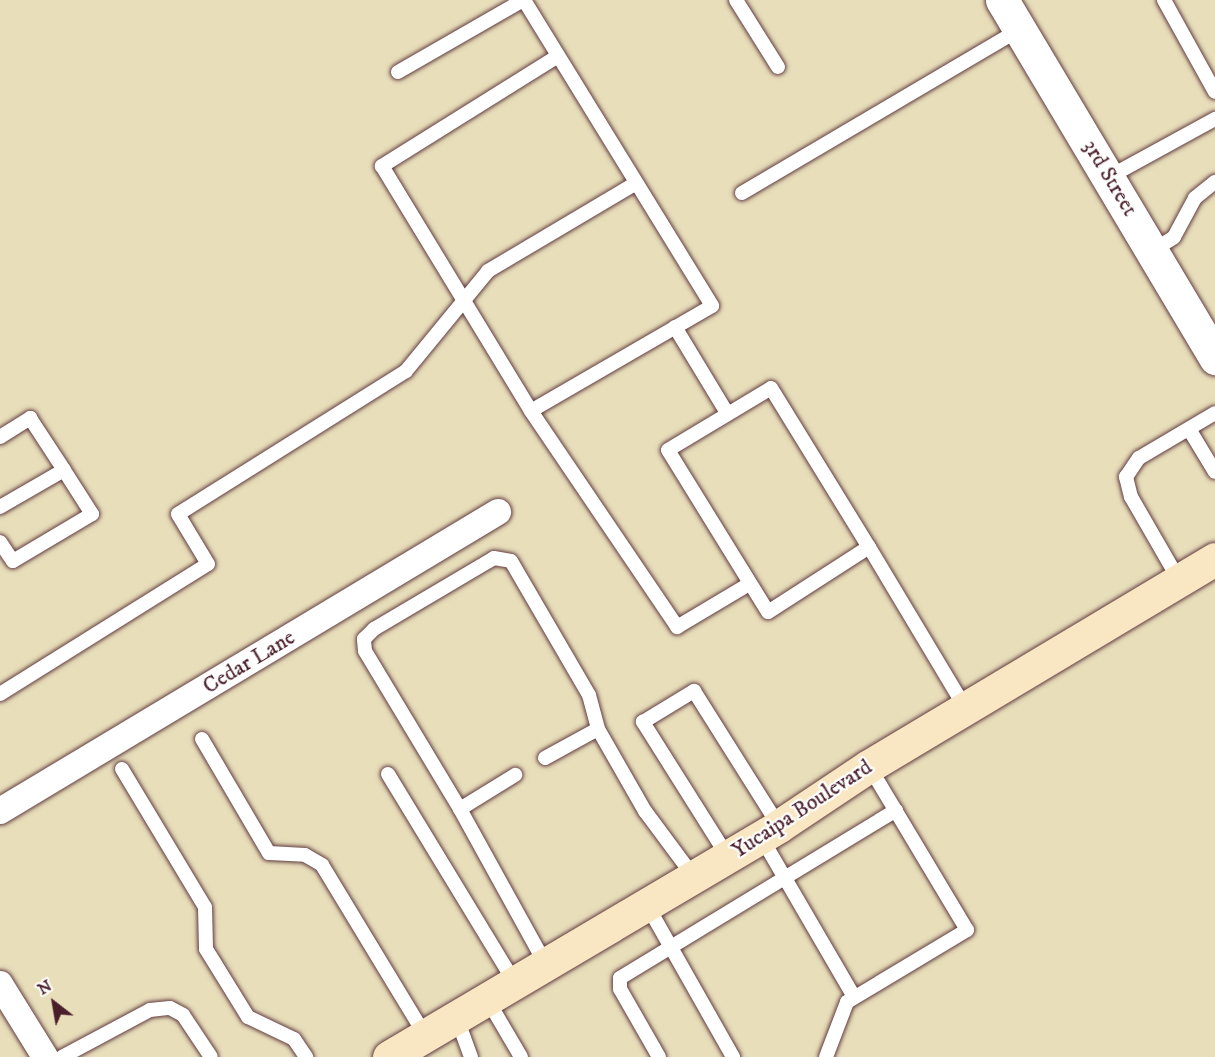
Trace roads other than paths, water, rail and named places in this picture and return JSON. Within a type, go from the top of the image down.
[{"type":"main road","name":"Yucaipa Boulevard","points":[[389,1057],[544,963],[728,857],[870,766],[1215,560]]},
{"type":"street","name":"3rd Street","points":[[1002,0],[1215,358]]},
{"type":"street","name":"Cedar Lane","points":[[0,811],[498,512]]},
{"type":"street","points":[[0,984],[45,1057]]},
{"type":"lane","points":[[398,72],[524,0],[712,306],[531,411]]},
{"type":"lane","points":[[738,0],[778,67]]},
{"type":"lane","points":[[1164,0],[1215,92]]},
{"type":"lane","points":[[742,193],[1020,29]]},
{"type":"lane","points":[[558,56],[382,166],[531,411],[676,627],[749,584]]},
{"type":"lane","points":[[1109,177],[1215,119]]},
{"type":"lane","points":[[1152,251],[1174,237],[1196,198],[1215,182]]},
{"type":"lane","points":[[0,694],[208,564],[178,514],[406,370],[488,270],[636,183]]},
{"type":"lane","points":[[675,327],[727,413]]},
{"type":"lane","points":[[869,547],[768,612],[668,450],[771,388],[869,547],[966,709]]},
{"type":"lane","points":[[1179,580],[1131,497],[1126,477],[1139,458],[1215,413]]},
{"type":"lane","points":[[0,436],[30,418],[92,514],[13,561],[0,542]]},
{"type":"lane","points":[[1190,429],[1215,472]]},
{"type":"lane","points":[[0,507],[64,470]]},
{"type":"lane","points":[[544,963],[460,809],[365,651],[364,639],[374,629],[494,558],[511,561],[589,695],[598,729],[645,811],[694,877]]},
{"type":"lane","points":[[728,857],[643,722],[694,691],[770,831],[786,877],[854,997]]},
{"type":"lane","points":[[545,758],[598,729]]},
{"type":"lane","points":[[202,739],[269,854],[304,855],[322,866],[425,1035]]},
{"type":"lane","points":[[826,1057],[846,1002],[967,930],[870,766]]},
{"type":"lane","points":[[122,769],[205,907],[206,949],[248,1017],[294,1039],[306,1057]]},
{"type":"lane","points":[[388,774],[500,990],[521,1057]]},
{"type":"lane","points":[[460,809],[515,775]]},
{"type":"lane","points":[[659,1057],[620,990],[620,978],[896,810]]},
{"type":"lane","points":[[647,905],[733,1057]]},
{"type":"lane","points":[[62,1057],[150,1010],[170,1008],[183,1016],[210,1057]]},
{"type":"lane","points":[[456,1016],[471,1057]]}]
